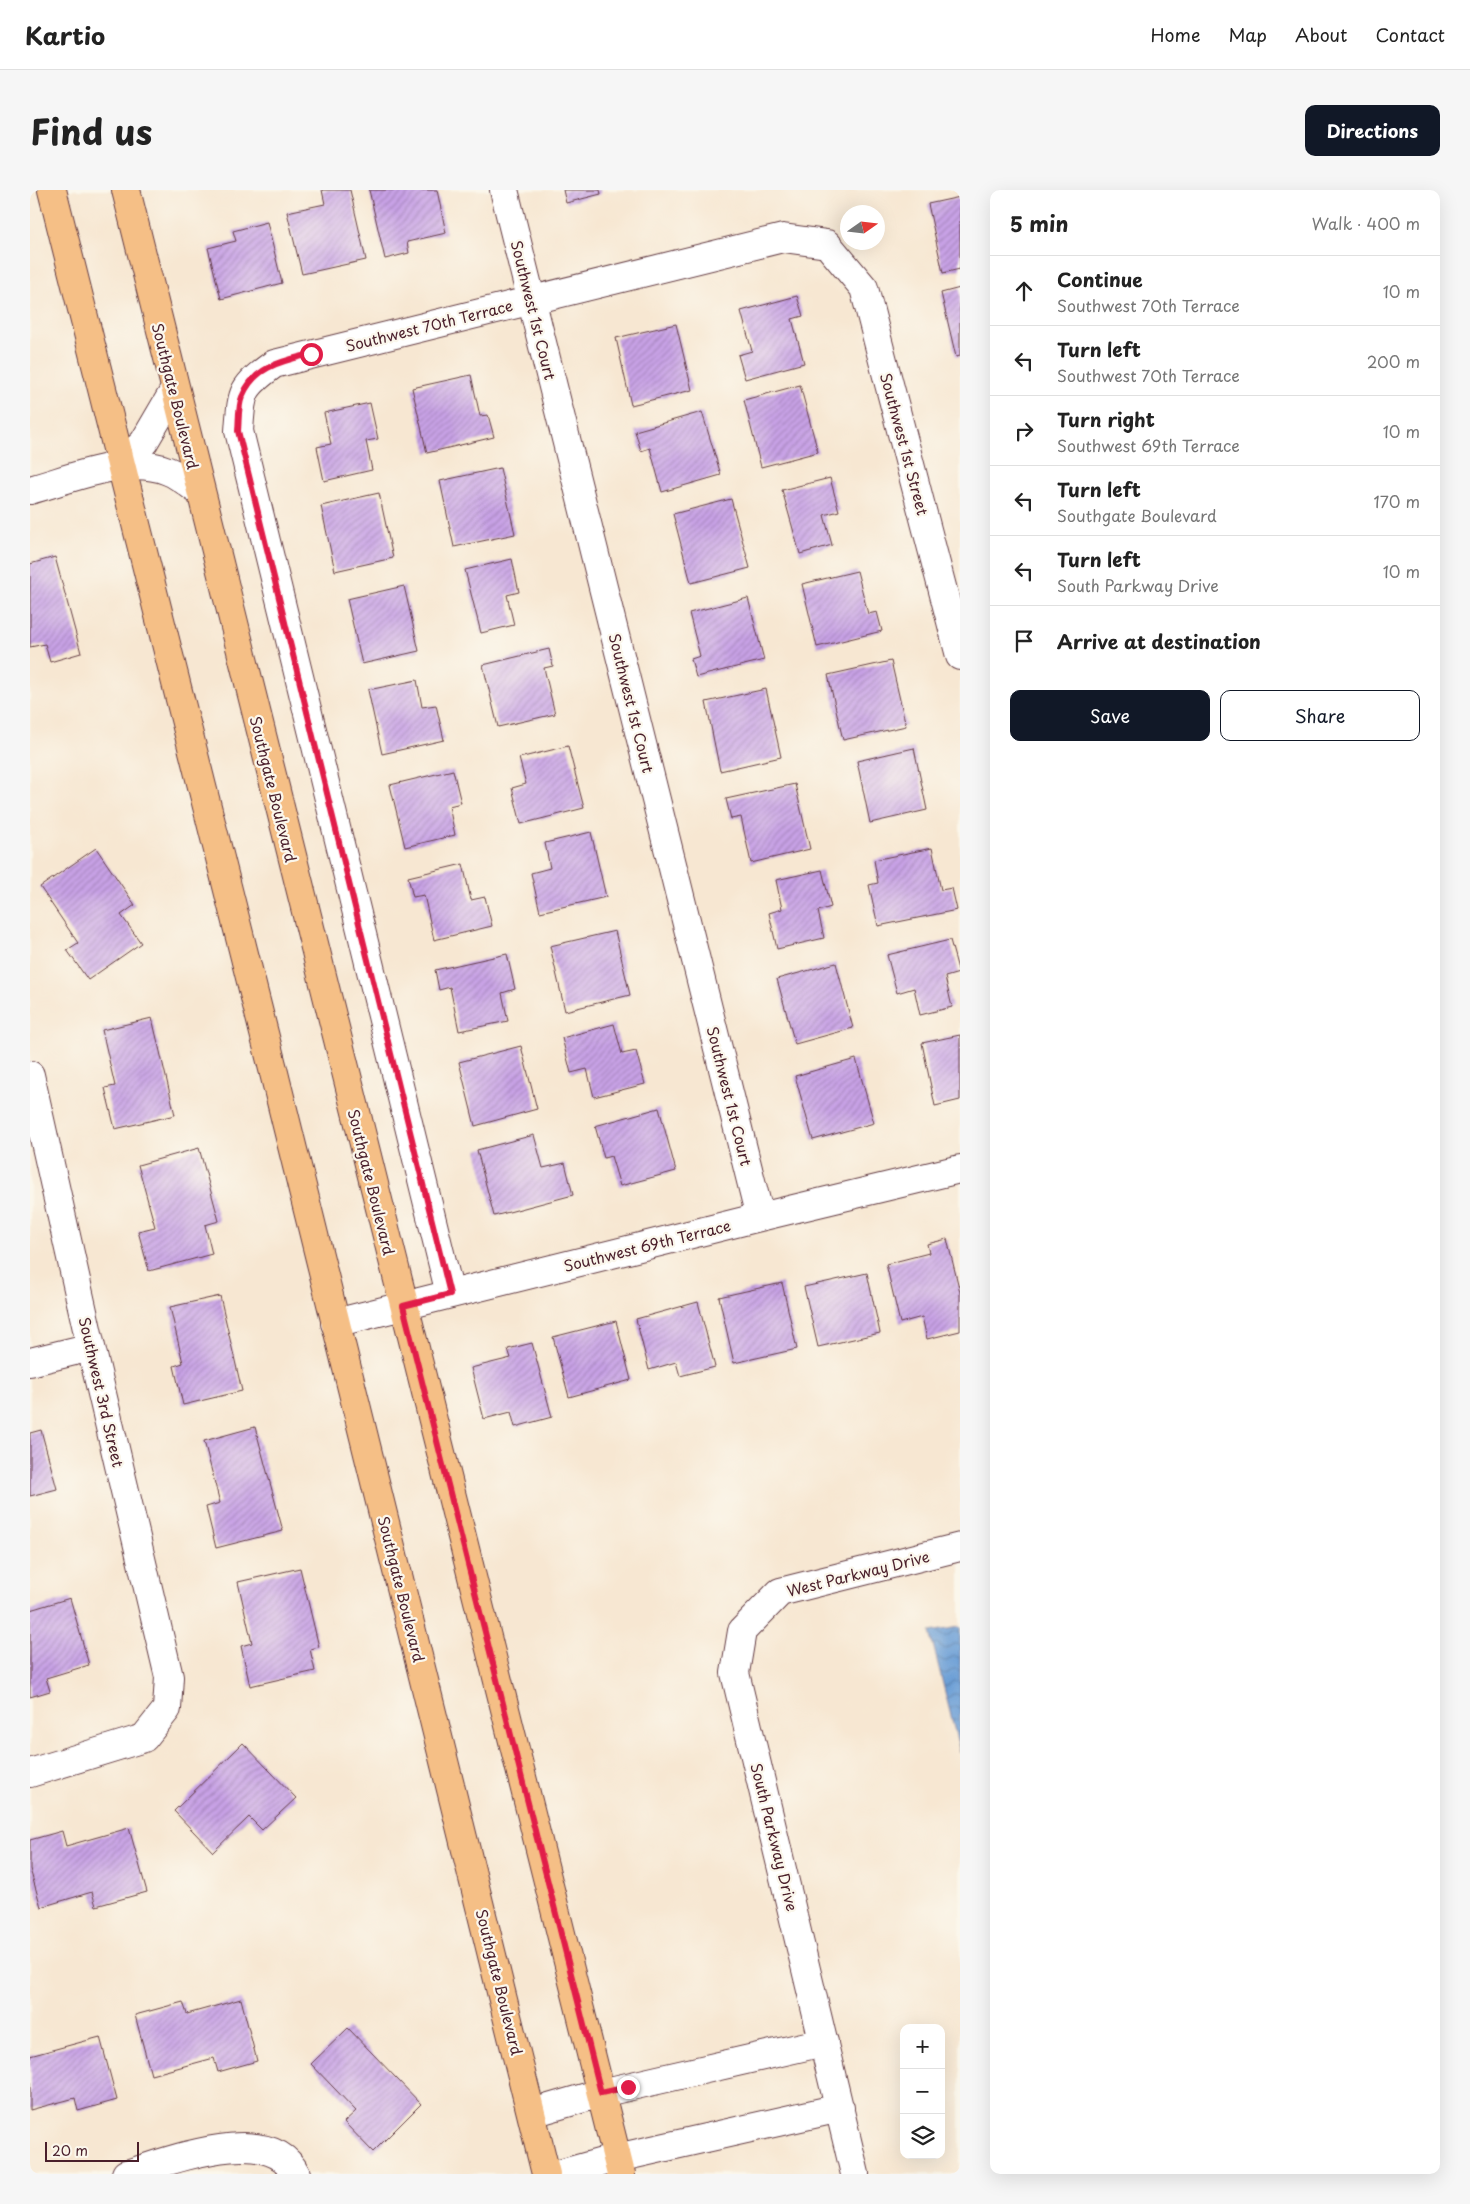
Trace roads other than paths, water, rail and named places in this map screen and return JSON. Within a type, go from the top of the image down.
[{"type":"main road","name":"Southgate Boulevard","points":[[52,190],[272,1063],[334,1323],[546,2174]]},
{"type":"main road","name":"Southgate Boulevard","points":[[126,190],[619,2166]]},
{"type":"street","name":"Southwest 1st Court","points":[[504,190],[760,1217]]},
{"type":"street","name":"Southwest 70th Terrace","points":[[450,1294],[238,431],[241,398],[251,380],[274,364],[783,238],[827,244]]},
{"type":"street","name":"Southwest 1st Street","points":[[827,244],[864,288],[960,656]]},
{"type":"street","points":[[120,465],[144,442],[175,389]]},
{"type":"street","points":[[30,490],[120,465],[150,465],[170,471],[200,492]]},
{"type":"street","name":"Southwest 3rd Street","points":[[30,1076],[91,1347],[169,1677],[167,1709],[144,1738],[30,1773]]},
{"type":"street","name":"Southwest 69th Terrace","points":[[334,1323],[960,1169]]},
{"type":"street","points":[[30,1362],[91,1347]]},
{"type":"street","name":"West Parkway Drive","points":[[742,1631],[780,1592],[960,1547]]},
{"type":"street","name":"South Parkway Drive","points":[[742,1631],[735,1674],[855,2174]]},
{"type":"street","points":[[532,2113],[601,2093],[824,2042]]},
{"type":"street","points":[[560,2174],[619,2166],[840,2108]]},
{"type":"street","points":[[126,2174],[222,2147],[255,2148],[270,2152],[290,2166]]},
{"type":"water","points":[[960,1627],[960,1752],[930,1632]]}]
